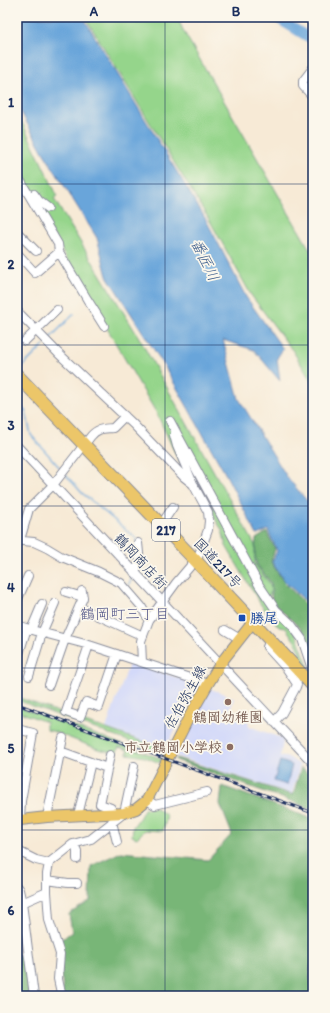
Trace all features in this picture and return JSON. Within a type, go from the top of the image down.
[{"type":"highway","name":"国道217号","points":[[17,375],[195,560],[313,686]]},
{"type":"main road","name":"佐伯弥生線","points":[[19,821],[47,817],[78,816],[112,818],[124,813],[137,813],[147,800],[188,719],[220,664],[253,622]]},
{"type":"street","points":[[313,68],[303,81],[303,86],[313,98]]},
{"type":"street","points":[[17,168],[39,201],[48,208]]},
{"type":"street","points":[[17,174],[58,244],[59,252],[104,326]]},
{"type":"street","points":[[17,232],[36,251]]},
{"type":"street","points":[[17,253],[35,273],[59,252]]},
{"type":"street","points":[[26,342],[57,310]]},
{"type":"street","points":[[17,311],[58,353],[125,416],[184,478],[194,486]]},
{"type":"street","points":[[125,416],[113,428],[100,429],[95,432],[53,485],[29,510],[19,539],[34,542],[48,548],[62,557],[121,583],[140,606],[149,620]]},
{"type":"street","points":[[142,662],[142,641],[149,620],[176,583],[198,557],[208,530],[208,512],[194,486],[177,446],[170,421],[259,585],[276,610],[291,624],[302,639],[313,672]]},
{"type":"street","name":"鶴岡商店街","points":[[17,446],[313,763]]},
{"type":"street","points":[[161,525],[173,507]]},
{"type":"street","points":[[134,572],[140,563],[138,543]]},
{"type":"street","points":[[17,601],[28,576]]},
{"type":"street","points":[[49,686],[65,639],[79,607],[82,594],[66,592]]},
{"type":"street","points":[[29,676],[42,633],[55,603]]},
{"type":"street","points":[[17,660],[29,629],[42,604]]},
{"type":"street","points":[[79,607],[143,636]]},
{"type":"street","points":[[17,625],[89,645],[208,684]]},
{"type":"street","points":[[225,630],[240,639]]},
{"type":"street","points":[[270,640],[266,647],[287,669],[297,684],[282,713],[274,722]]},
{"type":"street","points":[[89,645],[66,712],[80,717],[86,702],[99,707],[117,654]]},
{"type":"street","points":[[17,729],[33,733],[20,794],[19,821]]},
{"type":"street","points":[[47,817],[63,738]]},
{"type":"street","points":[[60,751],[108,768]]},
{"type":"street","points":[[110,754],[100,804],[111,808],[117,842]]},
{"type":"street","points":[[78,816],[90,762]]},
{"type":"street","points":[[124,813],[134,766]]},
{"type":"street","points":[[147,800],[155,805],[207,792]]},
{"type":"street","points":[[60,996],[61,993],[58,979],[60,954],[49,920],[47,880],[49,863],[74,844],[91,839],[112,818]]},
{"type":"street","points":[[74,844],[77,851],[77,859]]},
{"type":"street","points":[[18,851],[36,860],[49,863]]},
{"type":"street","points":[[47,880],[77,883]]},
{"type":"street","points":[[17,887],[22,903],[34,996]]},
{"type":"street","points":[[22,903],[47,892]]},
{"type":"street","points":[[313,965],[311,978],[313,985]]},
{"type":"shaded area","points":[[130,662],[200,685],[165,749],[106,728]]},
{"type":"shaded area","name":"市立鶴岡小学校","points":[[209,688],[234,698],[229,713],[248,720],[249,726],[284,739],[280,756],[290,758],[300,765],[292,794],[175,756],[190,722]]},
{"type":"green space","points":[[85,17],[177,17],[184,32],[313,255],[313,384],[293,351],[251,295],[210,221]]},
{"type":"green space","points":[[17,112],[57,195],[54,199],[138,336],[255,545],[255,564],[270,584],[271,590],[269,598],[297,636],[310,671],[302,663],[298,646],[286,628],[279,627],[261,605],[226,546],[222,530],[178,459],[157,414],[63,253],[17,168]]},
{"type":"green space","points":[[267,532],[275,549],[271,562],[285,584],[306,604],[313,621],[313,664],[300,628],[271,601],[271,583],[257,565],[255,555],[256,539]]},
{"type":"green space","points":[[17,697],[166,750],[163,754],[17,700]]},
{"type":"green space","points":[[17,706],[162,759],[160,763],[145,757],[127,754],[128,750],[119,747],[116,753],[98,749],[46,730],[46,722],[17,711]]},
{"type":"green space","points":[[176,758],[293,795],[301,768],[310,775],[310,799],[313,802],[313,809],[176,760]]},
{"type":"green space","points":[[222,786],[313,819],[313,996],[63,996],[60,940],[72,932],[69,914],[90,901],[91,866],[121,852],[208,860],[232,834],[220,804]]},
{"type":"green space","points":[[153,807],[167,816],[163,831],[145,830],[137,838],[132,836],[133,827],[144,809]]},
{"type":"green space","points":[[17,953],[26,961],[30,996],[17,996]]},
{"type":"water","name":"番匠川","points":[[17,17],[83,17],[205,218],[246,297],[283,349],[277,358],[280,381],[254,350],[223,340],[239,399],[287,477],[313,508],[313,615],[309,604],[285,582],[272,562],[277,551],[268,530],[257,535],[226,475],[165,367],[107,276],[97,238],[43,152],[17,105]]},
{"type":"water","points":[[280,761],[292,765],[287,785],[274,781]]},
{"type":"waterway","points":[[275,17],[313,40]]},
{"type":"waterway","points":[[50,338],[74,314]]},
{"type":"waterway","points":[[20,369],[44,345]]},
{"type":"waterway","points":[[17,402],[26,412],[31,435],[60,468]]},
{"type":"waterway","points":[[66,475],[82,493],[136,538],[137,542]]},
{"type":"waterway","points":[[128,586],[132,577]]},
{"type":"railway","points":[[17,704],[313,813]]},
{"type":"place","name":"勝尾","points":[[242,618]]},
{"type":"place","name":"鶴岡幼稚園","points":[[228,702]]},
{"type":"place","name":"市立鶴岡小学校","points":[[230,747]]},
{"type":"district","name":"鶴岡町三丁目","points":[[125,614]]}]
